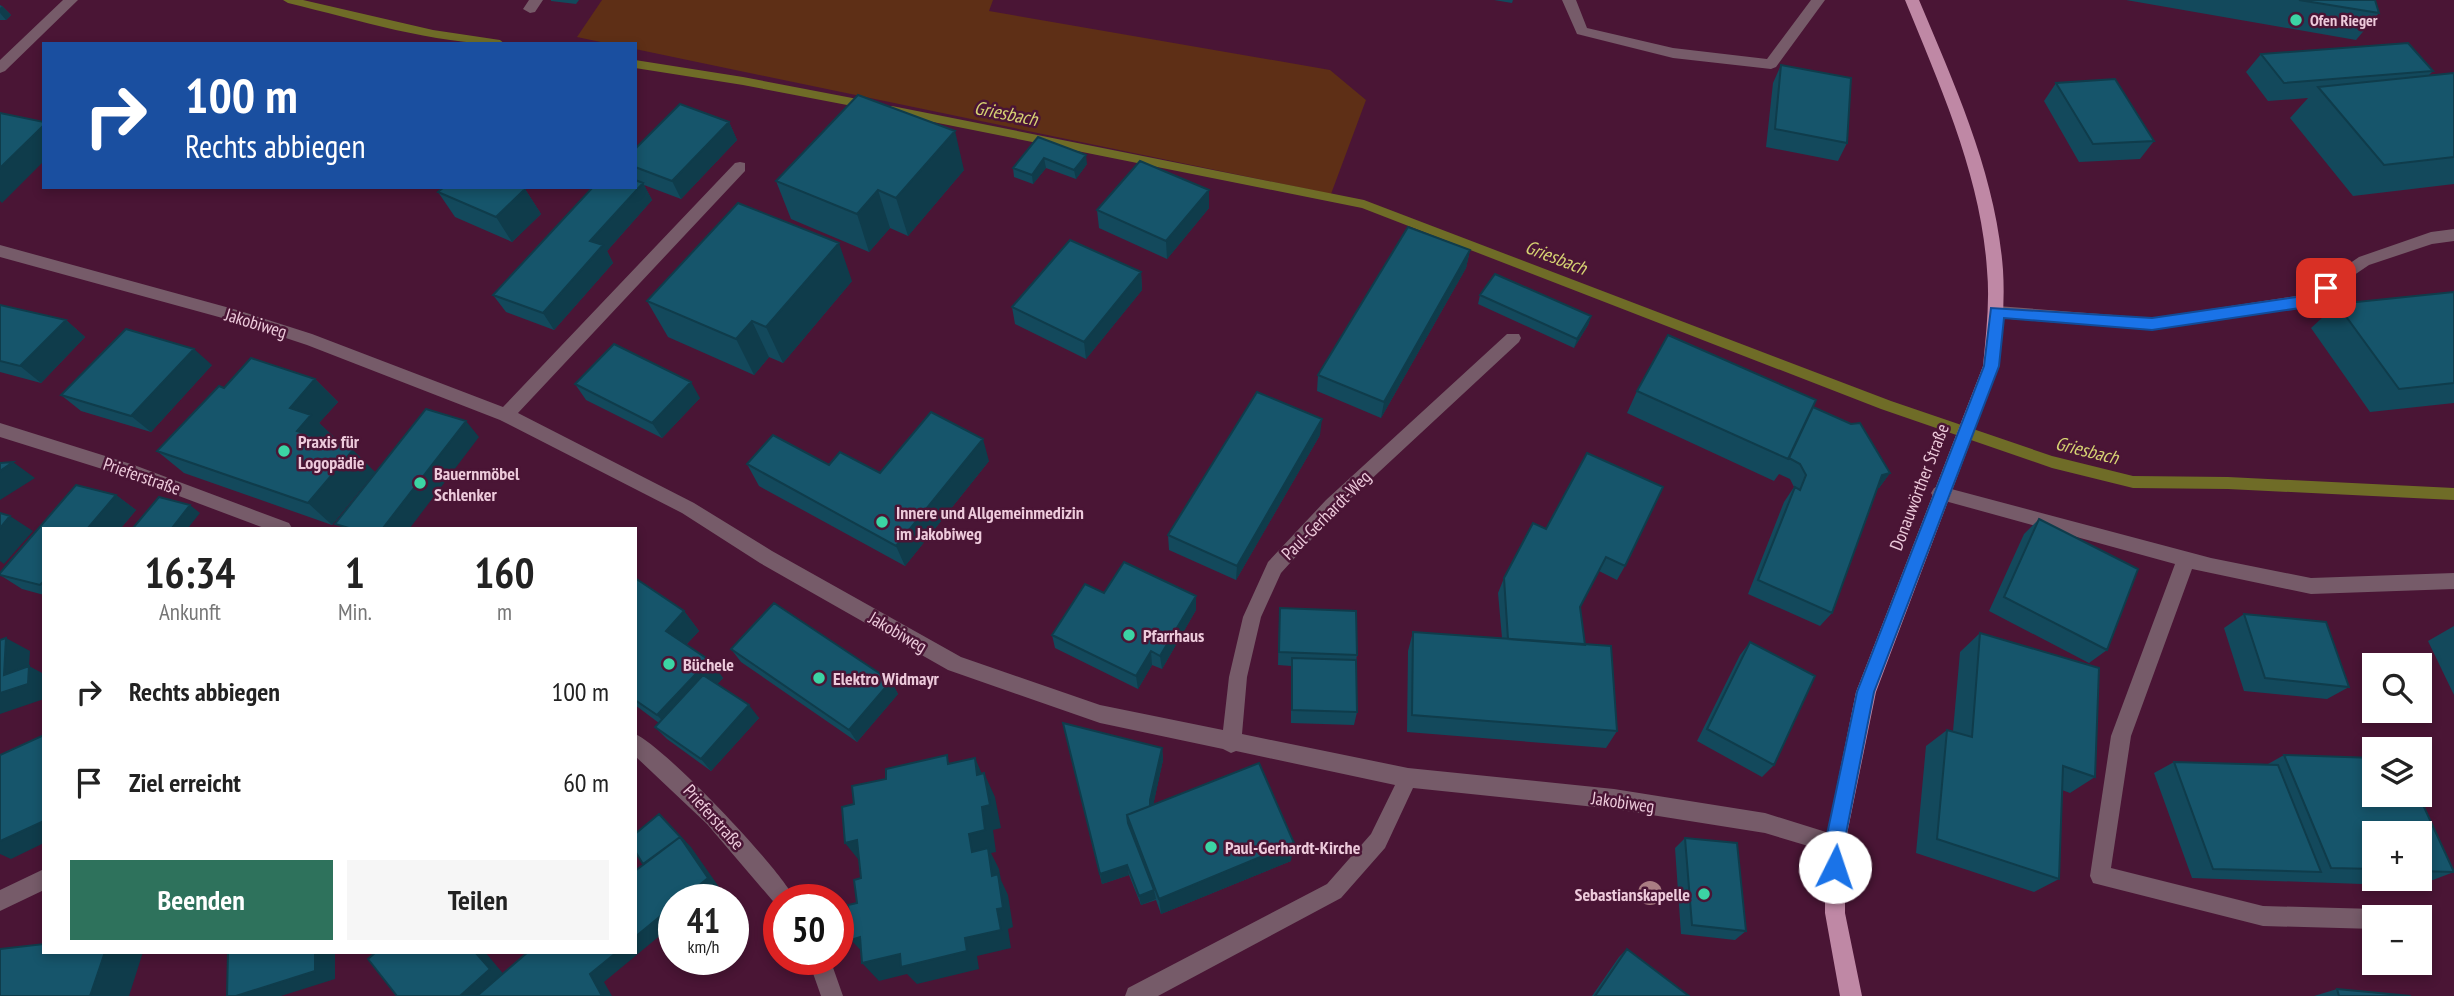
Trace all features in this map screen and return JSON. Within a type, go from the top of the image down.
[{"type":"main road","name":"Donauwörther Straße","points":[[1851,996],[1835,913],[1835,844],[1866,692],[1949,468],[1991,366],[1997,330],[1993,241],[1974,153],[1912,0]]},
{"type":"street","points":[[0,68],[71,0]]},
{"type":"street","points":[[1569,0],[1582,31],[1673,53],[1771,64],[1818,0]]},
{"type":"street","points":[[506,415],[740,167]]},
{"type":"street","points":[[1997,312],[2152,324],[2307,302],[2364,261],[2431,238],[2454,235]]},
{"type":"street","name":"Jakobiweg","points":[[0,251],[300,336],[506,415],[688,508],[766,557],[955,664],[1100,715],[1231,744],[1408,778],[1614,799],[1765,823],[1835,844]]},
{"type":"street","name":"Paul-Gerhardt-Weg","points":[[1231,744],[1238,677],[1252,617],[1274,568],[1332,505],[1513,338]]},
{"type":"street","name":"Prieferstraße","points":[[0,430],[134,472],[280,527]]},
{"type":"street","points":[[1940,493],[2186,559],[2311,586],[2454,581]]},
{"type":"street","points":[[2186,559],[2121,736],[2100,876],[2263,916],[2362,919]]},
{"type":"street","name":"Prieferstraße","points":[[637,745],[672,772],[771,884]]},
{"type":"street","points":[[1136,996],[1334,891],[1378,841],[1408,778]]},
{"type":"street","points":[[0,901],[42,880]]},
{"type":"street","points":[[825,975],[832,996]]},
{"type":"shaded area","points":[[602,0],[993,0],[989,11],[1330,70],[1366,100],[1331,194],[637,49],[637,42],[601,42],[577,37]]},
{"type":"building","points":[[2299,0],[2375,0],[2379,13]]},
{"type":"building","points":[[2408,43],[2433,71],[2284,83],[2261,54]]},
{"type":"building","points":[[1781,65],[1851,78],[1847,143],[1775,129]]},
{"type":"building","points":[[2454,73],[2454,157],[2384,165],[2318,87]]},
{"type":"building","points":[[2115,79],[2154,141],[2093,144],[2056,83]]},
{"type":"building","points":[[858,95],[955,131],[896,198],[878,190],[857,214],[776,181]]},
{"type":"building","points":[[680,104],[729,122],[672,181],[637,168],[637,147]]},
{"type":"building","points":[[0,113],[42,122],[42,127],[0,168]]},
{"type":"building","points":[[1038,137],[1086,155],[1074,170],[1044,158],[1032,175],[1013,168]]},
{"type":"building","points":[[1140,161],[1209,190],[1166,241],[1097,210]]},
{"type":"building","points":[[637,181],[643,183],[590,241],[603,245],[543,313],[493,295],[591,189],[637,189]]},
{"type":"building","points":[[442,189],[525,189],[496,217],[438,192]]},
{"type":"building","points":[[738,203],[839,243],[766,327],[752,321],[736,339],[647,301]]},
{"type":"building","points":[[1408,227],[1470,250],[1384,402],[1318,375]]},
{"type":"building","points":[[1070,240],[1141,272],[1084,342],[1012,307]]},
{"type":"building","points":[[1495,274],[1591,316],[1577,339],[1480,295]]},
{"type":"building","points":[[2454,292],[2454,383],[2399,389],[2337,304]]},
{"type":"building","points":[[0,305],[66,320],[20,366],[0,361]]},
{"type":"building","points":[[126,329],[194,349],[131,416],[61,395]]},
{"type":"building","points":[[1668,335],[1816,400],[1788,459],[1637,391]]},
{"type":"building","points":[[614,344],[691,382],[652,423],[575,384]]},
{"type":"building","points":[[251,358],[315,379],[290,408],[311,415],[297,431],[353,450],[308,503],[157,451],[219,386],[224,388]]},
{"type":"building","points":[[1257,392],[1322,419],[1237,566],[1168,535]]},
{"type":"building","points":[[1813,407],[1851,424],[1860,423],[1890,473],[1882,475],[1832,613],[1758,580],[1795,487],[1800,490],[1806,475],[1800,464],[1789,458]]},
{"type":"building","points":[[426,409],[466,421],[384,527],[346,527],[335,524]]},
{"type":"building","name":"Innere und Allgemeinmedizin im Jakobiweg","points":[[931,412],[983,439],[896,546],[747,464],[773,435],[829,465],[840,452],[880,473]]},
{"type":"building","points":[[1587,453],[1663,487],[1625,566],[1606,557],[1580,607],[1585,645],[1508,639],[1504,578],[1533,523],[1546,529]]},
{"type":"building","points":[[13,462],[0,471],[0,463]]},
{"type":"building","points":[[76,485],[116,495],[89,527],[42,527],[40,585],[0,573]]},
{"type":"building","points":[[159,497],[190,505],[173,527],[134,527]]},
{"type":"building","points":[[0,513],[10,516],[0,528]]},
{"type":"building","points":[[2039,519],[2138,569],[2107,650],[2004,597]]},
{"type":"building","points":[[1124,562],[1196,596],[1160,656],[1151,651],[1136,676],[1052,635],[1085,584],[1104,593]]},
{"type":"building","name":"Büchele","points":[[637,579],[684,611],[666,631],[709,660],[657,715],[637,701]]},
{"type":"building","name":"Elektro Widmayr","points":[[774,603],[891,681],[849,730],[731,649]]},
{"type":"building","points":[[1280,608],[1356,611],[1357,655],[1279,652]]},
{"type":"building","points":[[2244,614],[2326,622],[2349,687],[2265,678]]},
{"type":"building","points":[[1413,632],[1611,646],[1617,731],[1412,715]]},
{"type":"building","points":[[1980,633],[2099,668],[2095,777],[2063,766],[2059,879],[1937,839],[1947,730],[1972,737]]},
{"type":"building","points":[[6,638],[4,675],[29,666],[28,684],[0,693],[0,640]]},
{"type":"building","points":[[1750,642],[1815,676],[1774,765],[1707,729]]},
{"type":"building","points":[[1292,658],[1356,660],[1357,712],[1292,710]]},
{"type":"building","points":[[703,675],[749,705],[701,759],[655,727]]},
{"type":"building","points":[[1063,723],[1162,748],[1150,806],[1127,815],[1154,890],[1139,896],[1127,865],[1100,874]]},
{"type":"building","points":[[42,736],[42,822],[0,841],[0,755]]},
{"type":"building","points":[[947,755],[948,764],[975,758],[977,775],[984,773],[990,805],[982,807],[985,830],[969,834],[972,852],[988,848],[992,876],[998,874],[1003,908],[997,909],[1001,930],[965,938],[967,951],[901,967],[900,954],[862,963],[860,937],[854,939],[854,904],[857,903],[854,880],[861,878],[857,840],[845,843],[842,807],[854,804],[852,786],[886,779],[886,769]]},
{"type":"building","points":[[2284,755],[2362,758],[2362,807],[2424,807],[2430,821],[2362,821],[2362,869],[2331,868]]},
{"type":"building","points":[[2174,762],[2278,765],[2321,872],[2213,869]]},
{"type":"building","name":"Paul-Gerhardt-Kirche","points":[[1259,763],[1294,843],[1159,899],[1127,815]]},
{"type":"building","points":[[659,814],[685,842],[680,837],[643,864],[637,854],[637,832]]},
{"type":"building","points":[[2432,824],[2454,872],[2432,871]]},
{"type":"building","points":[[680,837],[708,878],[701,884],[658,884],[658,918],[637,935],[637,869]]},
{"type":"building","name":"Sebastianskapelle","points":[[1685,838],[1737,843],[1746,931],[1692,925]]},
{"type":"building","points":[[42,944],[42,954],[104,954],[90,996],[0,996],[0,949]]},
{"type":"building","points":[[1627,949],[1689,996],[1595,996]]},
{"type":"building","points":[[228,954],[315,954],[315,971],[236,996],[227,996]]},
{"type":"building","points":[[374,954],[477,954],[490,969],[460,996],[397,996],[368,959]]},
{"type":"building","points":[[526,954],[615,954],[590,974],[602,996],[477,996]]},
{"type":"building","points":[[2337,989],[2411,996],[2339,996]]},
{"type":"waterway","name":"Griesbach","points":[[288,0],[433,34],[487,42]]},
{"type":"waterway","name":"Griesbach","points":[[637,64],[868,105]]},
{"type":"waterway","name":"Griesbach","points":[[892,110],[1364,204],[1886,405],[2052,462],[2133,482],[2228,483],[2454,494]]},
{"type":"place","name":"Ofen Rieger","points":[[2296,20]]},
{"type":"place","name":"Praxis für Logopädie","points":[[284,451]]},
{"type":"place","name":"Bauernmöbel Schlenker","points":[[420,483]]},
{"type":"place","name":"Innere und Allgemeinmedizin im Jakobiweg","points":[[882,522]]},
{"type":"place","name":"Pfarrhaus","points":[[1129,635]]},
{"type":"place","name":"Büchele","points":[[669,664]]},
{"type":"place","name":"Elektro Widmayr","points":[[819,678]]},
{"type":"place","name":"Paul-Gerhardt-Kirche","points":[[1211,847]]},
{"type":"place","name":"Sebastianskapelle","points":[[1704,894]]},
{"type":"route","points":[[1835,867],[1835,844],[1866,692],[1949,468],[1991,366],[1997,312],[2152,324],[2307,302],[2326,288]]}]
